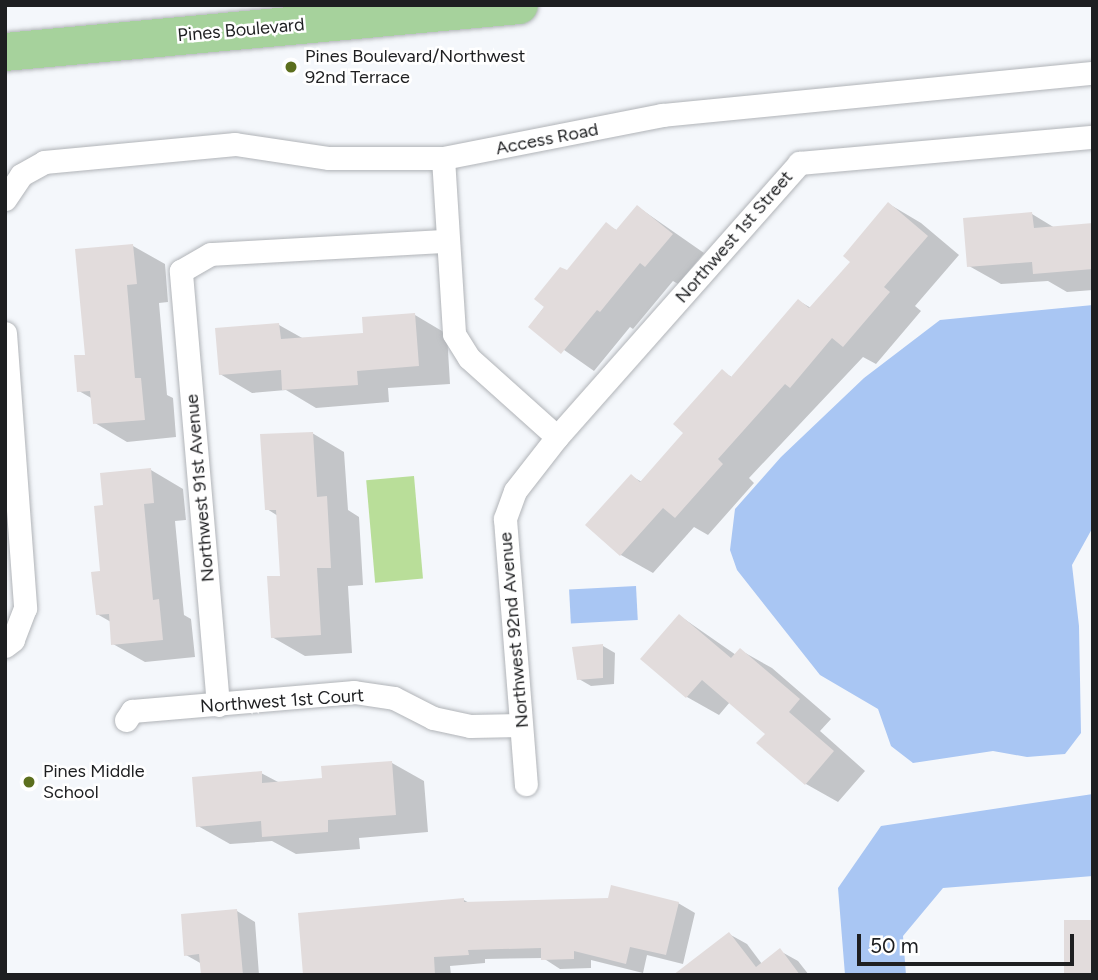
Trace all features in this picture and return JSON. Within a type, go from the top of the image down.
[{"type":"highway","name":"Pines Boulevard","points":[[5,52],[519,5]]},
{"type":"street","name":"Access Road","points":[[8,194],[22,175],[44,162],[235,144],[329,158],[443,158],[662,114],[1093,73]]},
{"type":"street","name":"Northwest 1st Street","points":[[557,437],[799,163],[1093,138]]},
{"type":"street","points":[[443,158],[445,241],[454,334],[469,358],[557,437]]},
{"type":"street","name":"Northwest 91st Avenue","points":[[218,705],[181,271],[211,254],[445,241]]},
{"type":"street","points":[[5,333],[24,608],[9,643]]},
{"type":"street","name":"Northwest 92nd Avenue","points":[[526,784],[505,519],[515,491],[557,437]]},
{"type":"street","name":"Northwest 1st Court","points":[[126,720],[132,711],[354,692],[394,698],[433,718],[470,726],[521,725]]},
{"type":"green space","points":[[414,476],[423,579],[375,583],[366,480]]},
{"type":"water","points":[[1093,305],[1093,527],[1072,565],[1079,626],[1081,733],[1065,754],[1027,757],[993,751],[913,763],[891,746],[878,709],[820,675],[737,570],[730,550],[735,509],[781,457],[864,378],[940,320]]},
{"type":"water","points":[[636,586],[638,620],[571,623],[569,590]]},
{"type":"water","points":[[1093,794],[1093,876],[943,888],[903,936],[906,975],[845,975],[838,888],[881,826]]},
{"type":"building","points":[[888,202],[928,236],[884,287],[890,292],[843,347],[832,338],[790,388],[785,384],[718,459],[723,464],[675,518],[663,508],[620,556],[585,525],[631,474],[640,482],[683,433],[673,424],[722,369],[731,377],[798,299],[809,308],[850,262],[843,256]]},
{"type":"building","points":[[637,205],[673,234],[645,267],[640,263],[561,354],[528,327],[544,307],[534,299],[560,267],[567,270],[606,222],[616,230]]},
{"type":"building","points":[[1032,212],[1034,228],[1093,223],[1093,269],[1033,274],[1032,262],[967,267],[963,218]]},
{"type":"building","points":[[133,244],[137,284],[127,285],[135,378],[141,378],[145,420],[93,424],[90,391],[77,392],[74,355],[85,355],[75,249]]},
{"type":"building","points":[[415,313],[419,366],[357,371],[358,385],[282,390],[281,370],[219,375],[215,328],[279,323],[281,339],[363,333],[362,317]]},
{"type":"building","points":[[313,432],[317,497],[327,496],[331,568],[317,568],[321,635],[271,638],[267,576],[280,576],[276,510],[265,510],[260,434]]},
{"type":"building","points":[[151,468],[154,503],[144,504],[153,600],[159,599],[163,640],[111,645],[109,614],[96,615],[91,572],[100,571],[94,506],[103,505],[100,473]]},
{"type":"building","points":[[679,614],[731,658],[740,648],[800,699],[789,712],[834,751],[805,785],[756,743],[765,734],[702,680],[686,698],[640,659]]},
{"type":"building","points":[[603,644],[603,678],[577,680],[572,647]]},
{"type":"building","points":[[392,761],[396,815],[328,820],[328,832],[262,837],[261,821],[196,827],[192,777],[262,771],[262,783],[322,778],[321,766]]},
{"type":"building","points":[[611,885],[679,902],[666,955],[630,947],[626,964],[574,951],[574,959],[541,960],[541,948],[468,950],[469,955],[434,957],[435,975],[303,975],[298,913],[464,898],[464,902],[608,898]]},
{"type":"building","points":[[237,909],[243,975],[201,975],[199,954],[184,956],[181,914]]},
{"type":"building","points":[[1064,920],[1093,920],[1093,975],[1064,975]]},
{"type":"building","points":[[729,932],[756,967],[780,948],[800,975],[673,975]]},
{"type":"place","name":"Pines Boulevard/Northwest 92nd Terrace","points":[[291,67]]},
{"type":"place","name":"Pines Middle School","points":[[29,782]]}]
